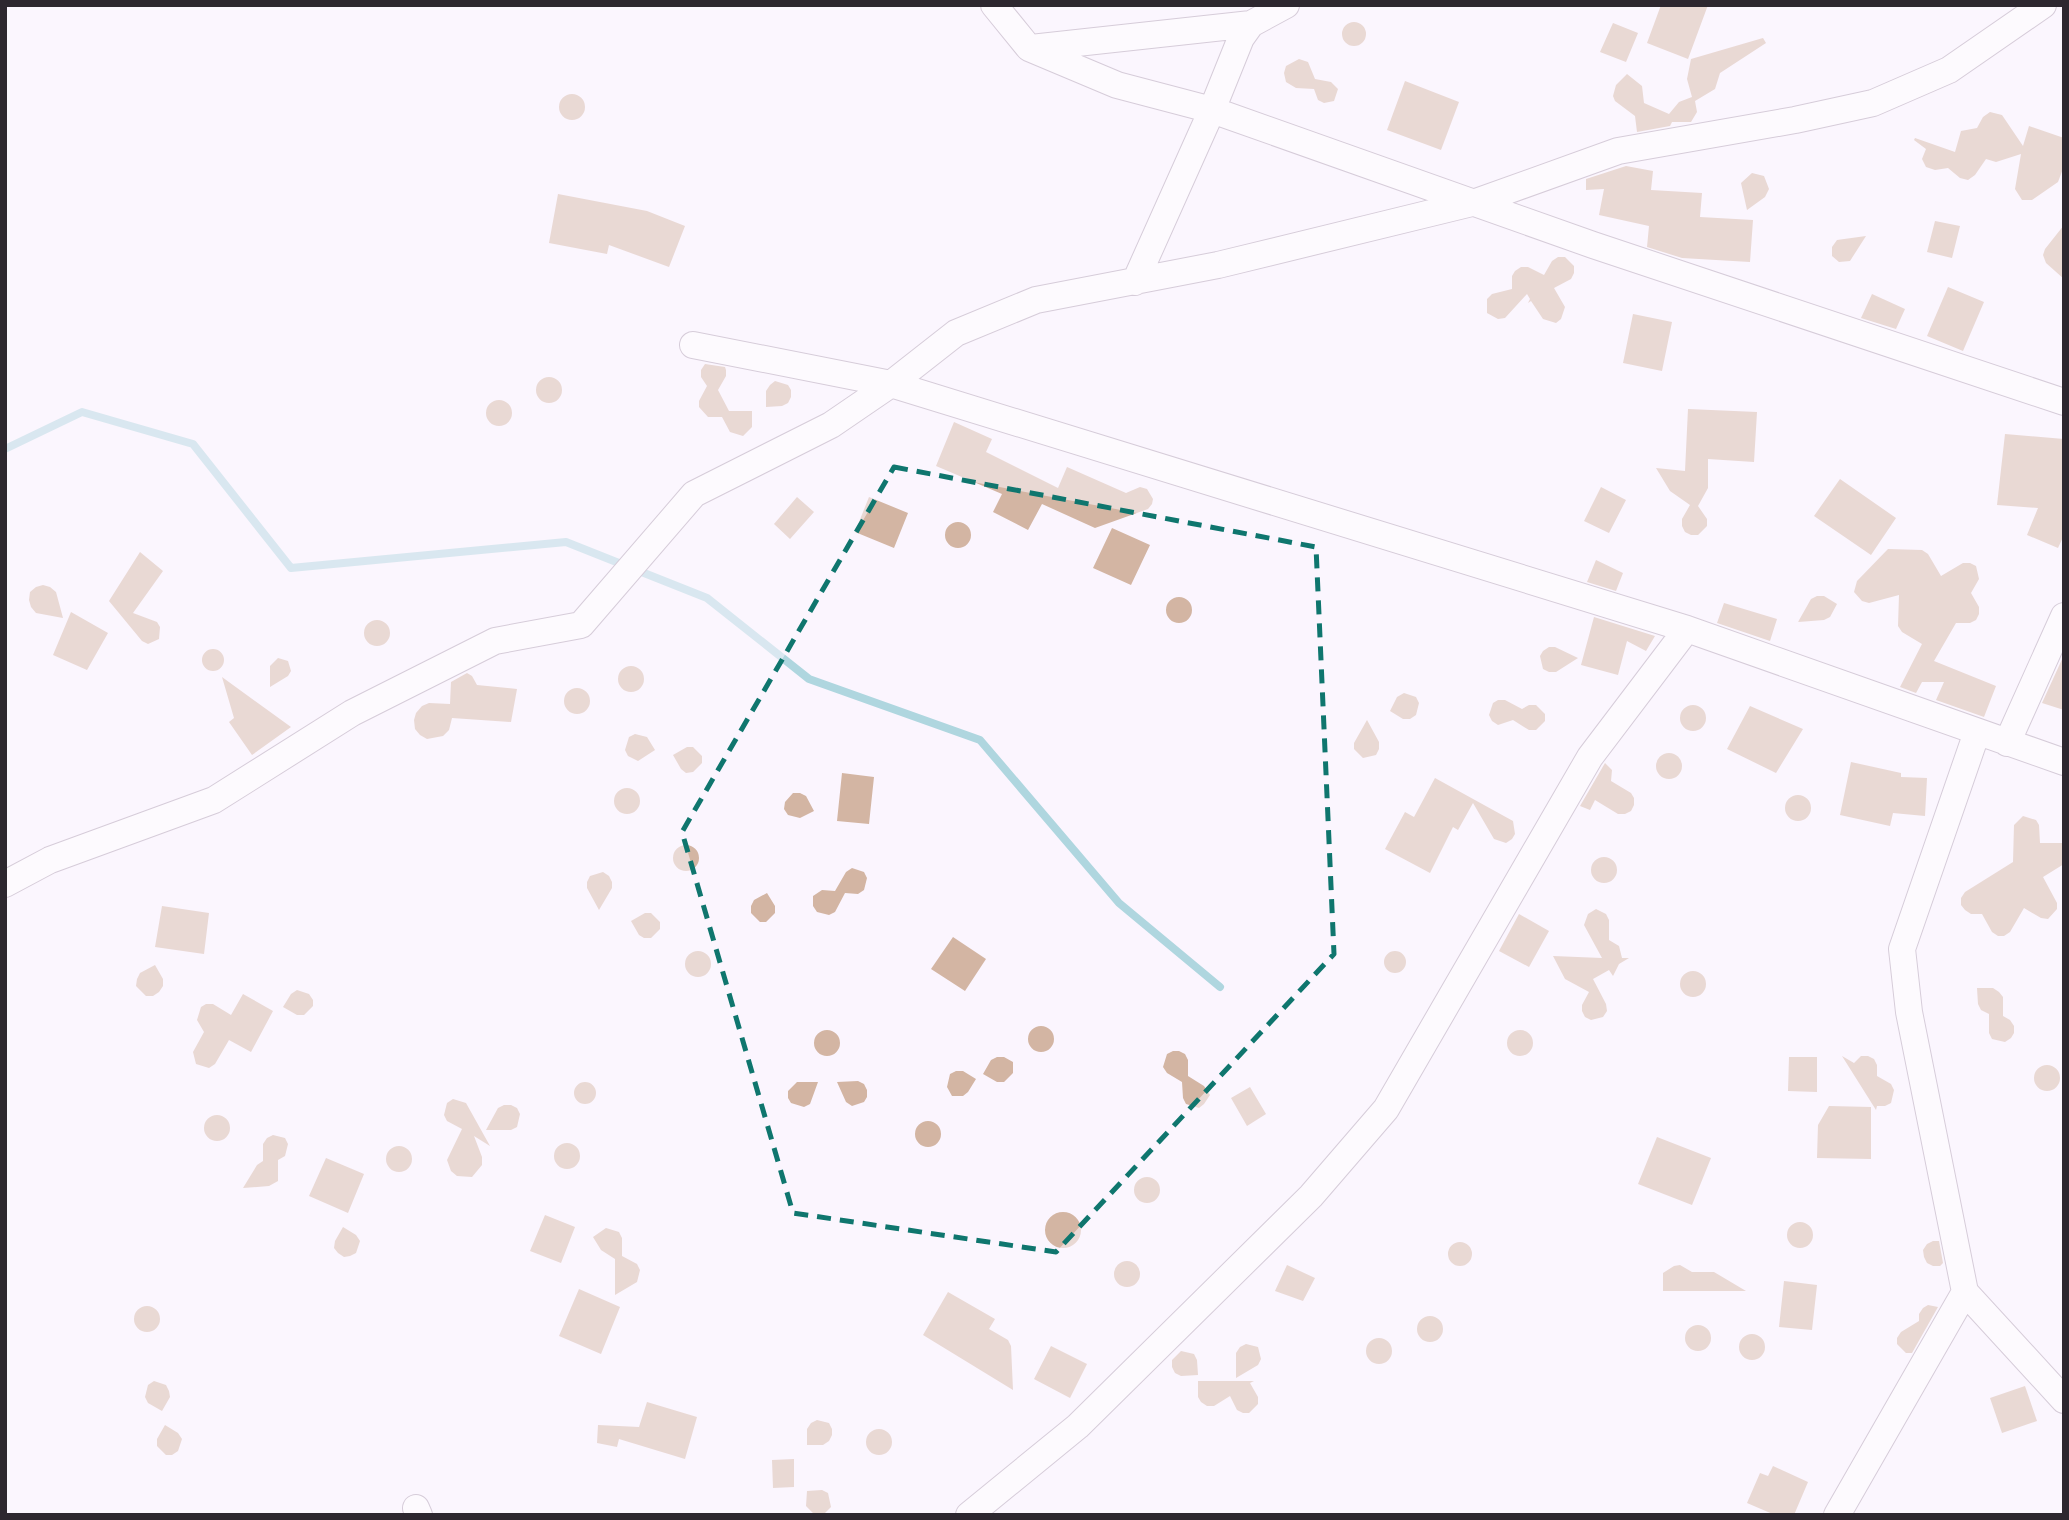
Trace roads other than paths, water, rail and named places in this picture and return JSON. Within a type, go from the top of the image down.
[{"type":"street","points":[[994,5],[1029,48],[1117,85],[1212,110],[1593,245],[2064,402]]},
{"type":"street","points":[[1029,48],[1251,23],[1286,5]]},
{"type":"street","points":[[5,884],[50,860],[214,800],[352,713],[495,641],[581,625],[694,494],[831,425],[891,384],[956,332],[1036,300],[1218,265],[1476,202],[1618,151],[1795,120],[1873,103],[1949,70],[2043,5]]},
{"type":"street","points":[[1135,282],[1241,38],[1251,23]]},
{"type":"street","points":[[693,345],[891,384],[1687,629],[2064,762]]},
{"type":"street","points":[[2007,743],[2064,616]]},
{"type":"street","points":[[969,1515],[1078,1426],[1311,1196],[1386,1109],[1590,757],[1687,629]]},
{"type":"street","points":[[1977,733],[1902,949],[1909,1012],[1965,1292],[2064,1400]]},
{"type":"street","points":[[1837,1515],[1965,1292]]},
{"type":"waterway","points":[[5,449],[82,412],[193,444],[291,568],[566,542],[707,598],[809,679],[980,740],[1119,903],[1220,987]]}]
